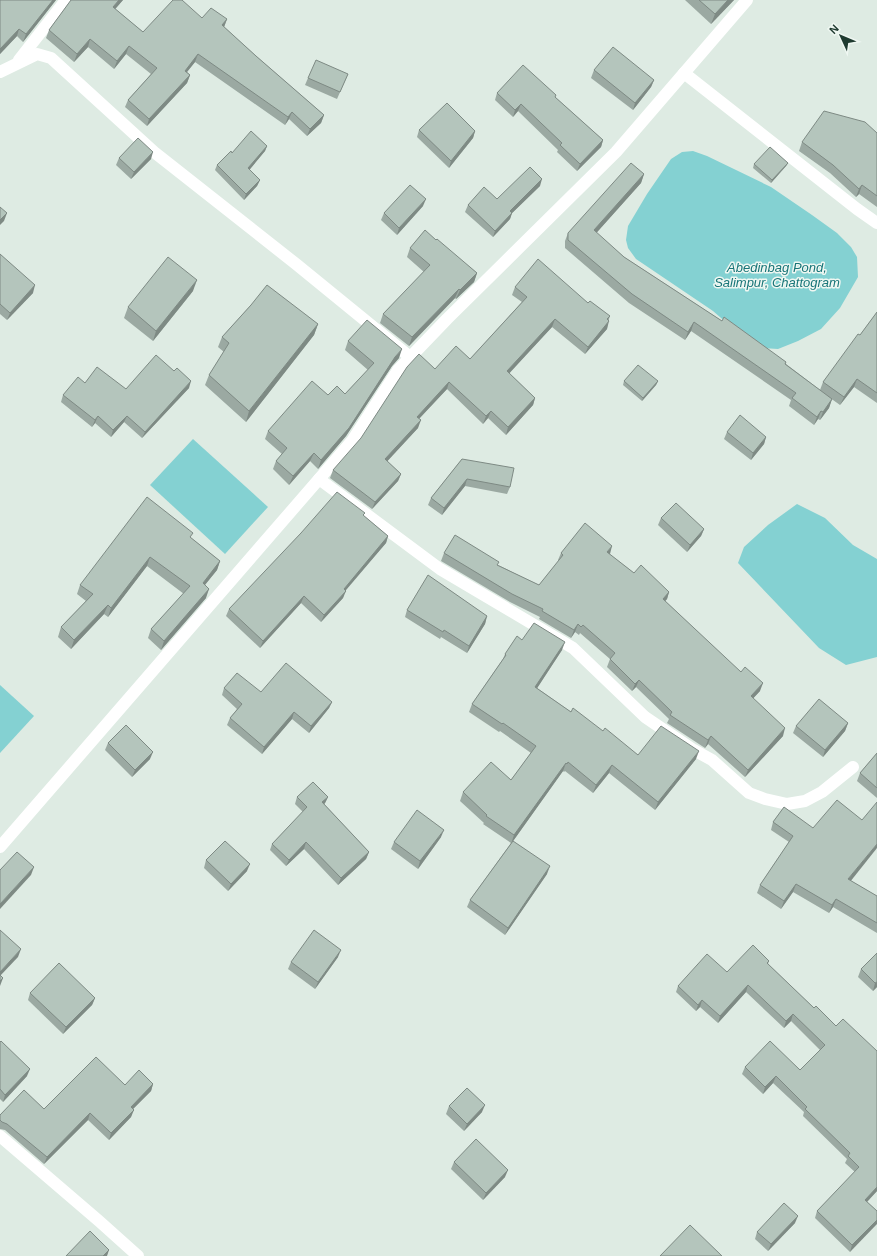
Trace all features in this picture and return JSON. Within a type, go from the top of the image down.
[{"type":"street","points":[[0,847],[352,441],[398,370],[447,319],[616,152],[747,0]]},
{"type":"street","points":[[17,63],[60,2]]},
{"type":"street","points":[[0,72],[37,54],[51,58],[154,152],[296,264],[410,357]]},
{"type":"street","points":[[684,74],[877,223]]},
{"type":"street","points":[[319,479],[440,569],[573,648],[645,717],[692,749],[712,760],[749,793],[765,799],[787,804],[805,801],[822,792],[853,767]]},
{"type":"street","points":[[0,1136],[138,1256]]},
{"type":"water","name":"Abedinbag Pond, Salimpur, Chattogram","points":[[693,151],[707,156],[771,187],[837,233],[851,247],[857,257],[858,277],[840,308],[821,329],[778,349],[760,348],[743,337],[713,311],[636,259],[628,248],[626,240],[628,226],[647,194],[671,159],[682,152]]},
{"type":"water","points":[[193,439],[268,507],[225,554],[150,485]]},
{"type":"water","points":[[797,504],[825,518],[853,545],[877,559],[877,657],[846,665],[819,648],[738,563],[744,547],[768,525]]},
{"type":"water","points":[[0,685],[34,716],[0,753]]},
{"type":"building","points":[[0,0],[53,0],[26,34],[19,29],[0,49]]},
{"type":"building","points":[[71,0],[119,0],[113,7],[143,32],[173,0],[182,0],[202,18],[211,8],[227,19],[222,25],[324,115],[310,129],[292,112],[288,117],[198,54],[185,71],[190,75],[149,119],[128,100],[157,68],[129,46],[117,61],[90,39],[77,54],[49,30]]},
{"type":"building","points":[[699,0],[728,0],[715,14]]},
{"type":"building","points":[[613,47],[654,80],[635,103],[594,70]]},
{"type":"building","points":[[316,60],[348,74],[340,92],[308,78]]},
{"type":"building","points":[[523,65],[556,95],[555,97],[603,140],[580,164],[560,145],[562,143],[521,104],[515,110],[497,93]]},
{"type":"building","points":[[447,103],[475,131],[451,161],[419,130]]},
{"type":"building","points":[[824,111],[865,122],[877,133],[877,196],[862,185],[859,189],[833,165],[802,142]]},
{"type":"building","points":[[251,131],[267,146],[248,168],[260,180],[246,194],[217,165],[231,151],[232,153]]},
{"type":"building","points":[[138,138],[153,152],[134,172],[119,158]]},
{"type":"building","points":[[770,147],[788,163],[772,180],[754,164]]},
{"type":"building","points":[[631,163],[644,174],[594,230],[624,257],[722,321],[724,317],[786,362],[785,364],[832,399],[823,412],[821,411],[817,417],[792,398],[796,393],[694,322],[688,332],[632,294],[568,240],[568,233]]},
{"type":"building","points":[[530,167],[542,179],[510,211],[512,213],[495,231],[468,205],[484,187],[497,199]]},
{"type":"building","points":[[410,185],[426,199],[399,228],[384,213]]},
{"type":"building","points":[[0,207],[7,213],[0,220]]},
{"type":"building","points":[[425,230],[477,273],[460,290],[459,289],[412,337],[383,314],[430,265],[410,248]]},
{"type":"building","points":[[0,254],[35,285],[10,313],[0,304]]},
{"type":"building","points":[[168,257],[197,280],[156,331],[128,307]]},
{"type":"building","points":[[538,259],[588,303],[590,301],[610,316],[607,319],[609,321],[588,347],[555,319],[507,371],[535,398],[508,427],[491,411],[486,416],[449,382],[417,417],[421,420],[385,459],[401,474],[375,502],[333,470],[361,438],[407,367],[419,354],[435,369],[456,346],[470,359],[527,297],[515,287]]},
{"type":"building","points":[[267,285],[318,324],[249,411],[209,375],[229,343],[222,337]]},
{"type":"building","points":[[877,312],[877,393],[857,379],[844,397],[823,382],[858,334],[860,335]]},
{"type":"building","points":[[367,320],[402,349],[395,357],[349,428],[321,460],[314,453],[293,476],[276,461],[287,448],[268,431],[312,381],[328,395],[337,386],[345,394],[374,363],[348,341]]},
{"type":"building","points":[[156,355],[174,371],[177,368],[191,381],[145,432],[127,416],[113,430],[98,416],[95,420],[63,395],[78,377],[85,383],[97,367],[126,389]]},
{"type":"building","points":[[638,365],[658,381],[643,398],[624,381]]},
{"type":"building","points":[[740,415],[766,437],[753,453],[727,432]]},
{"type":"building","points":[[462,459],[514,468],[510,487],[467,479],[444,508],[431,498]]},
{"type":"building","points":[[337,492],[365,513],[363,515],[388,536],[344,589],[346,591],[324,615],[304,596],[263,641],[229,609],[301,533]]},
{"type":"building","points":[[147,497],[193,533],[190,537],[220,561],[203,583],[209,589],[164,641],[151,629],[190,586],[150,557],[111,608],[108,605],[74,640],[61,627],[93,594],[80,585]]},
{"type":"building","points":[[676,503],[704,529],[690,545],[661,518]]},
{"type":"building","points":[[585,523],[612,546],[607,552],[634,573],[641,565],[669,592],[663,599],[741,672],[745,667],[763,683],[751,696],[785,728],[748,770],[711,736],[708,740],[670,715],[672,712],[639,680],[635,684],[610,659],[615,653],[583,625],[581,627],[578,624],[574,630],[542,611],[543,609],[512,594],[444,553],[455,535],[499,562],[497,565],[539,585],[563,555],[561,553]]},
{"type":"building","points":[[428,575],[487,616],[469,646],[444,630],[443,632],[407,610]]},
{"type":"building","points":[[534,623],[565,642],[535,687],[571,712],[573,708],[603,731],[605,728],[638,755],[661,726],[699,751],[658,802],[612,765],[596,785],[568,762],[514,835],[486,816],[487,815],[463,792],[491,762],[511,780],[536,746],[472,704],[506,655],[505,654],[517,636],[522,640]]},
{"type":"building","points":[[286,663],[332,702],[311,726],[294,712],[264,747],[230,718],[242,704],[224,688],[237,673],[261,692]]},
{"type":"building","points":[[819,699],[848,723],[825,750],[796,726]]},
{"type":"building","points":[[126,725],[153,752],[135,770],[108,743]]},
{"type":"building","points":[[877,753],[877,788],[860,773]]},
{"type":"building","points":[[313,782],[328,797],[322,802],[369,852],[341,878],[306,842],[289,860],[272,844],[307,807],[297,797]]},
{"type":"building","points":[[837,800],[862,820],[877,802],[877,844],[848,879],[877,896],[877,923],[836,899],[832,905],[796,884],[784,901],[760,885],[793,836],[773,822],[784,807],[813,828]]},
{"type":"building","points":[[417,810],[444,830],[420,861],[394,842]]},
{"type":"building","points":[[225,841],[250,864],[231,884],[206,860]]},
{"type":"building","points":[[513,841],[550,866],[508,928],[470,900]]},
{"type":"building","points":[[17,852],[34,867],[0,904],[0,870]]},
{"type":"building","points":[[0,930],[21,949],[0,972]]},
{"type":"building","points":[[314,930],[341,950],[318,982],[291,962]]},
{"type":"building","points":[[753,945],[769,961],[767,963],[814,1008],[816,1006],[836,1026],[843,1019],[877,1051],[877,1187],[865,1200],[877,1211],[877,1220],[852,1245],[817,1211],[859,1167],[848,1156],[850,1153],[805,1109],[807,1107],[776,1076],[765,1087],[745,1067],[770,1041],[800,1070],[825,1045],[793,1014],[786,1021],[748,985],[720,1016],[702,1000],[698,1005],[678,986],[707,954],[727,972]]},
{"type":"building","points":[[877,953],[877,982],[875,983],[861,969]]},
{"type":"building","points":[[59,963],[95,998],[66,1027],[30,993]]},
{"type":"building","points":[[1,1041],[30,1069],[5,1095],[0,1089]]},
{"type":"building","points":[[96,1057],[125,1085],[139,1070],[153,1084],[131,1107],[134,1110],[111,1133],[90,1113],[47,1157],[0,1120],[0,1115],[24,1090],[44,1109]]},
{"type":"building","points":[[467,1088],[485,1105],[467,1124],[449,1106]]},
{"type":"building","points":[[476,1139],[508,1170],[486,1193],[454,1162]]},
{"type":"building","points":[[784,1203],[798,1216],[771,1244],[757,1232]]},
{"type":"building","points":[[690,1225],[722,1256],[660,1256]]},
{"type":"building","points":[[90,1231],[109,1250],[103,1256],[66,1256]]}]
